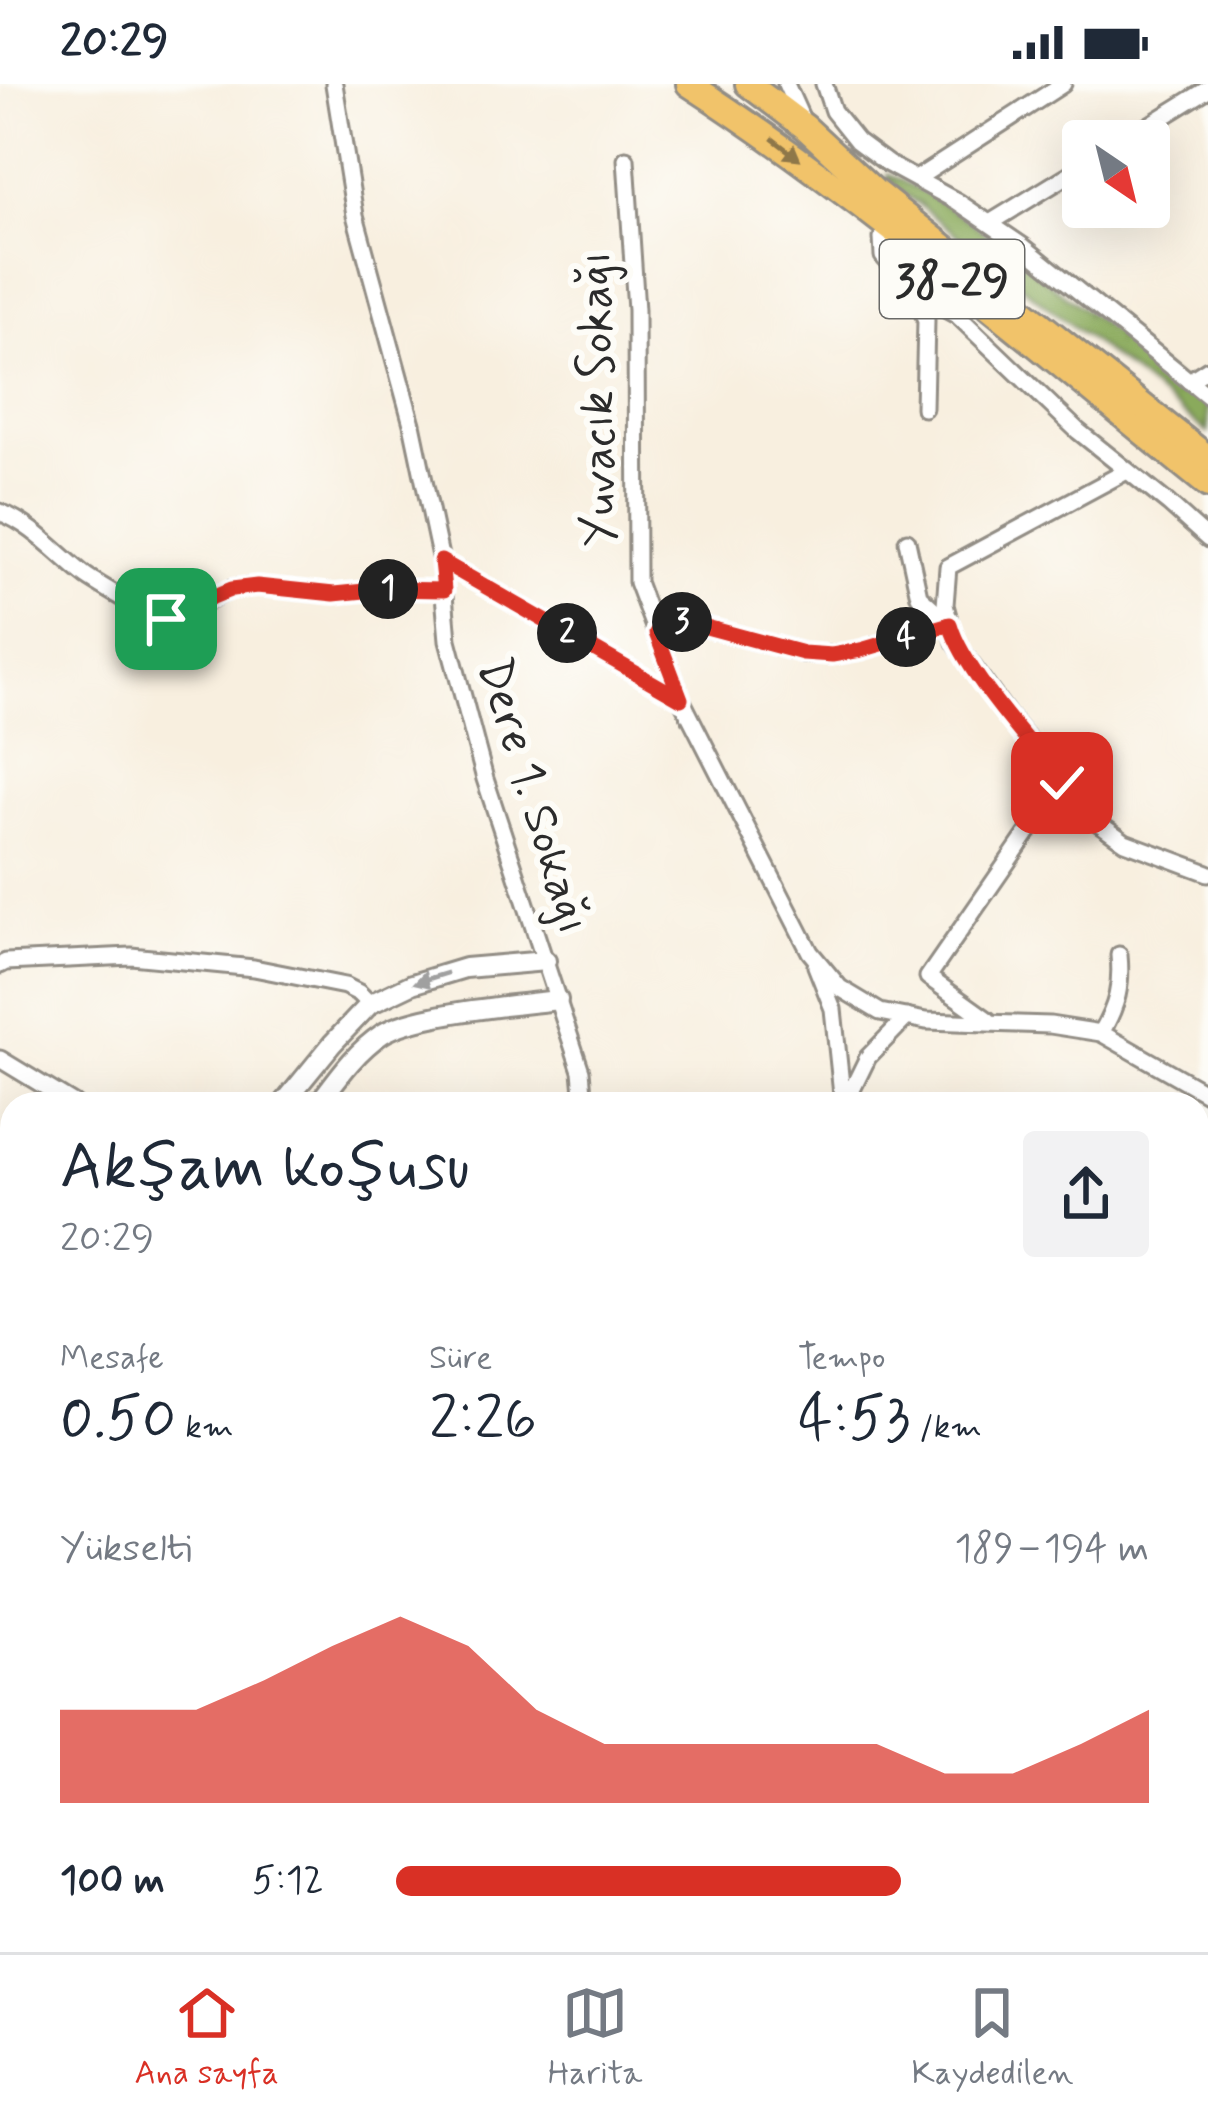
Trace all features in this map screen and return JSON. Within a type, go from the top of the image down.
[{"type":"highway","name":"38-29","points":[[688,84],[773,139],[889,228],[1208,485]]},
{"type":"highway","name":"38-29","points":[[748,84],[1208,458]]},
{"type":"street","name":"Dere 1. Sokağı","points":[[334,84],[355,215],[412,424],[441,561],[448,640],[485,779],[581,1071],[583,1092]]},
{"type":"street","points":[[786,84],[805,127]]},
{"type":"street","points":[[824,84],[833,111],[857,141],[1024,247],[1208,396]]},
{"type":"street","points":[[916,179],[1063,84]]},
{"type":"street","points":[[1158,120],[1208,89]]},
{"type":"street","name":"Yuvacık Sokağı","points":[[626,159],[636,310],[637,583],[681,699],[810,952],[840,988],[880,1012],[926,1021],[1050,1025],[1101,1033],[1204,1092]]},
{"type":"street","points":[[990,223],[1062,179]]},
{"type":"street","points":[[889,228],[882,238],[883,256],[914,292],[926,320],[924,407]]},
{"type":"street","points":[[914,292],[958,316],[1078,431],[1208,539]]},
{"type":"street","points":[[1189,381],[1208,370]]},
{"type":"street","points":[[1127,471],[948,567],[945,605],[955,642],[1090,817],[1125,842],[1208,873]]},
{"type":"street","points":[[0,512],[34,531],[84,574],[166,619],[232,589],[257,586],[334,594],[444,590]]},
{"type":"street","points":[[907,541],[919,596],[950,624]]},
{"type":"street","points":[[441,561],[681,699]]},
{"type":"street","points":[[656,633],[684,621],[803,653],[832,655],[950,624]]},
{"type":"street","points":[[990,1022],[928,977],[1062,783]]},
{"type":"street","points":[[810,952],[833,1009],[843,1092]]},
{"type":"street","points":[[1101,1033],[1115,1010],[1121,983],[1119,955]]},
{"type":"street","points":[[2,966],[130,956],[254,968],[345,986],[370,1004]]},
{"type":"street","points":[[293,1092],[370,1004],[412,984],[466,968],[546,961]]},
{"type":"street","points":[[327,1092],[356,1055],[386,1031],[422,1019],[558,1000]]},
{"type":"street","points":[[850,1092],[868,1058],[907,1018]]},
{"type":"street","points":[[0,1060],[54,1092]]},
{"type":"green space","points":[[888,173],[971,222],[1208,405],[1208,433],[887,180]]},
{"type":"route","points":[[166,619],[232,589],[257,586],[334,594],[444,590],[441,561],[681,699],[656,633],[684,621],[803,653],[832,655],[950,624],[955,642],[1062,783]]}]
